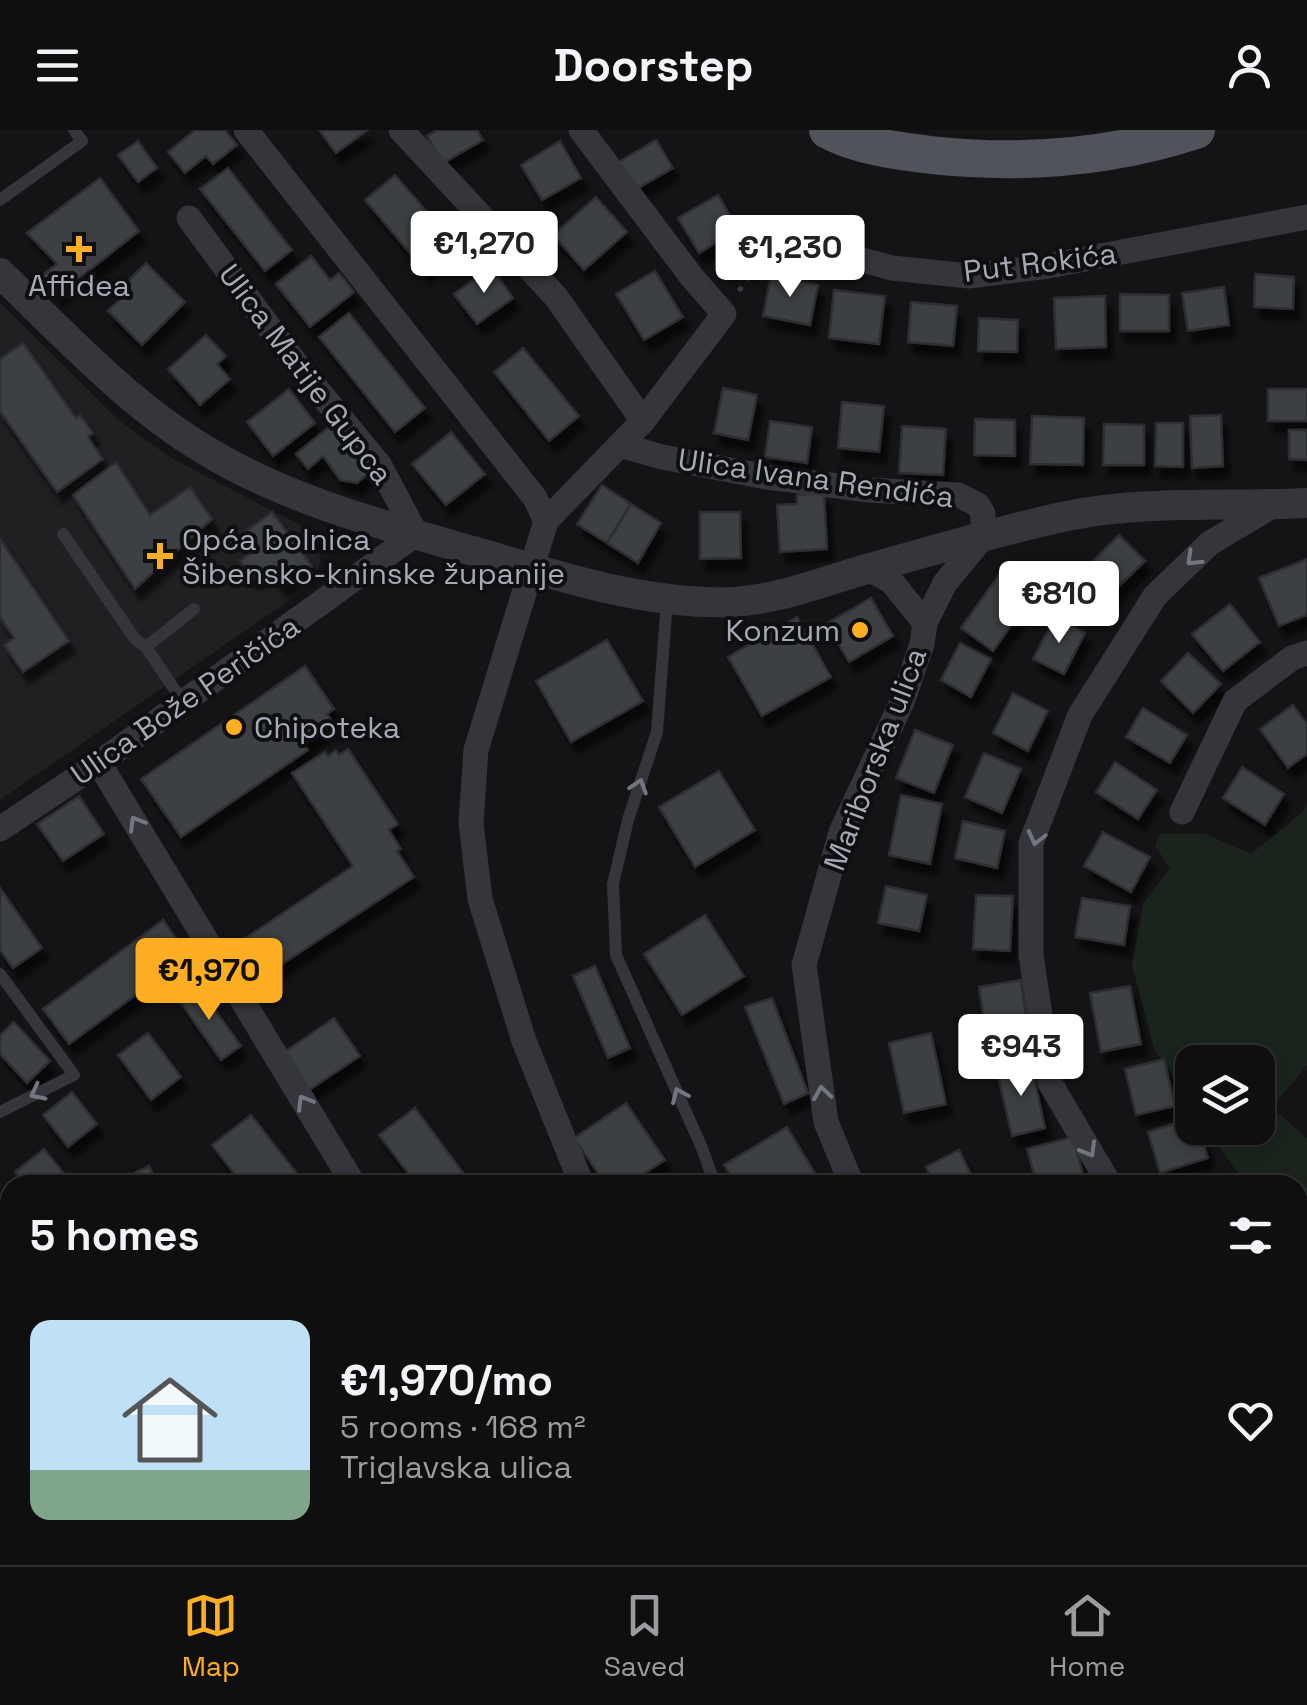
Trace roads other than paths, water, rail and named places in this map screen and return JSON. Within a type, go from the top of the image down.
[{"type":"main road","points":[[828,130],[897,152],[969,160],[1057,160],[1160,142],[1196,130]]},
{"type":"street","points":[[246,130],[535,498],[546,521]]},
{"type":"street","name":"Ulica Ivana Rendića","points":[[401,130],[556,297],[643,422]]},
{"type":"street","points":[[578,1175],[524,1041],[480,899],[470,822],[476,750],[546,521],[643,422],[724,314],[581,130]]},
{"type":"street","name":"Put Rokića","points":[[774,236],[892,268],[969,276],[1048,266],[1307,217]]},
{"type":"street","name":"Ulica Matije Gupca","points":[[189,218],[294,361],[380,466],[416,534]]},
{"type":"street","name":"Ulica Matije Gupca","points":[[0,273],[101,370],[205,450],[265,482],[416,534],[580,583],[667,598],[732,602],[788,593],[1066,516],[1134,505],[1307,503]]},
{"type":"street","name":"Ulica Ivana Rendića","points":[[620,445],[767,477],[959,496],[978,504],[984,514],[983,537]]},
{"type":"street","points":[[1104,1175],[1050,1082],[1031,955],[1032,843],[1080,715],[1155,596],[1210,543],[1274,504]]},
{"type":"street","name":"Ulica Bože Peričića","points":[[0,829],[100,763],[416,534]]},
{"type":"street","name":"Mariborska ulica","points":[[848,1175],[826,1122],[804,965],[841,832],[902,702],[922,644],[925,622],[945,583],[983,537]]},
{"type":"street","name":"Mariborska ulica","points":[[868,569],[891,581],[925,622]]},
{"type":"street","points":[[1182,812],[1235,700],[1292,658],[1307,653]]},
{"type":"street","points":[[100,763],[348,1175]]},
{"type":"lane","points":[[0,200],[82,141],[74,130]]},
{"type":"lane","points":[[63,534],[184,702]]},
{"type":"lane","points":[[667,598],[657,732],[628,820],[613,884],[616,955],[711,1175]]},
{"type":"lane","points":[[146,646],[194,609]]},
{"type":"lane","points":[[0,974],[74,1074],[0,1112]]},
{"type":"place","name":"Affidea","points":[[79,249]]},
{"type":"place","name":"Opća bolnica Šibensko-kninske županije","points":[[160,556]]},
{"type":"place","name":"Konzum","points":[[860,630]]},
{"type":"place","name":"Chipoteka","points":[[234,727]]}]
